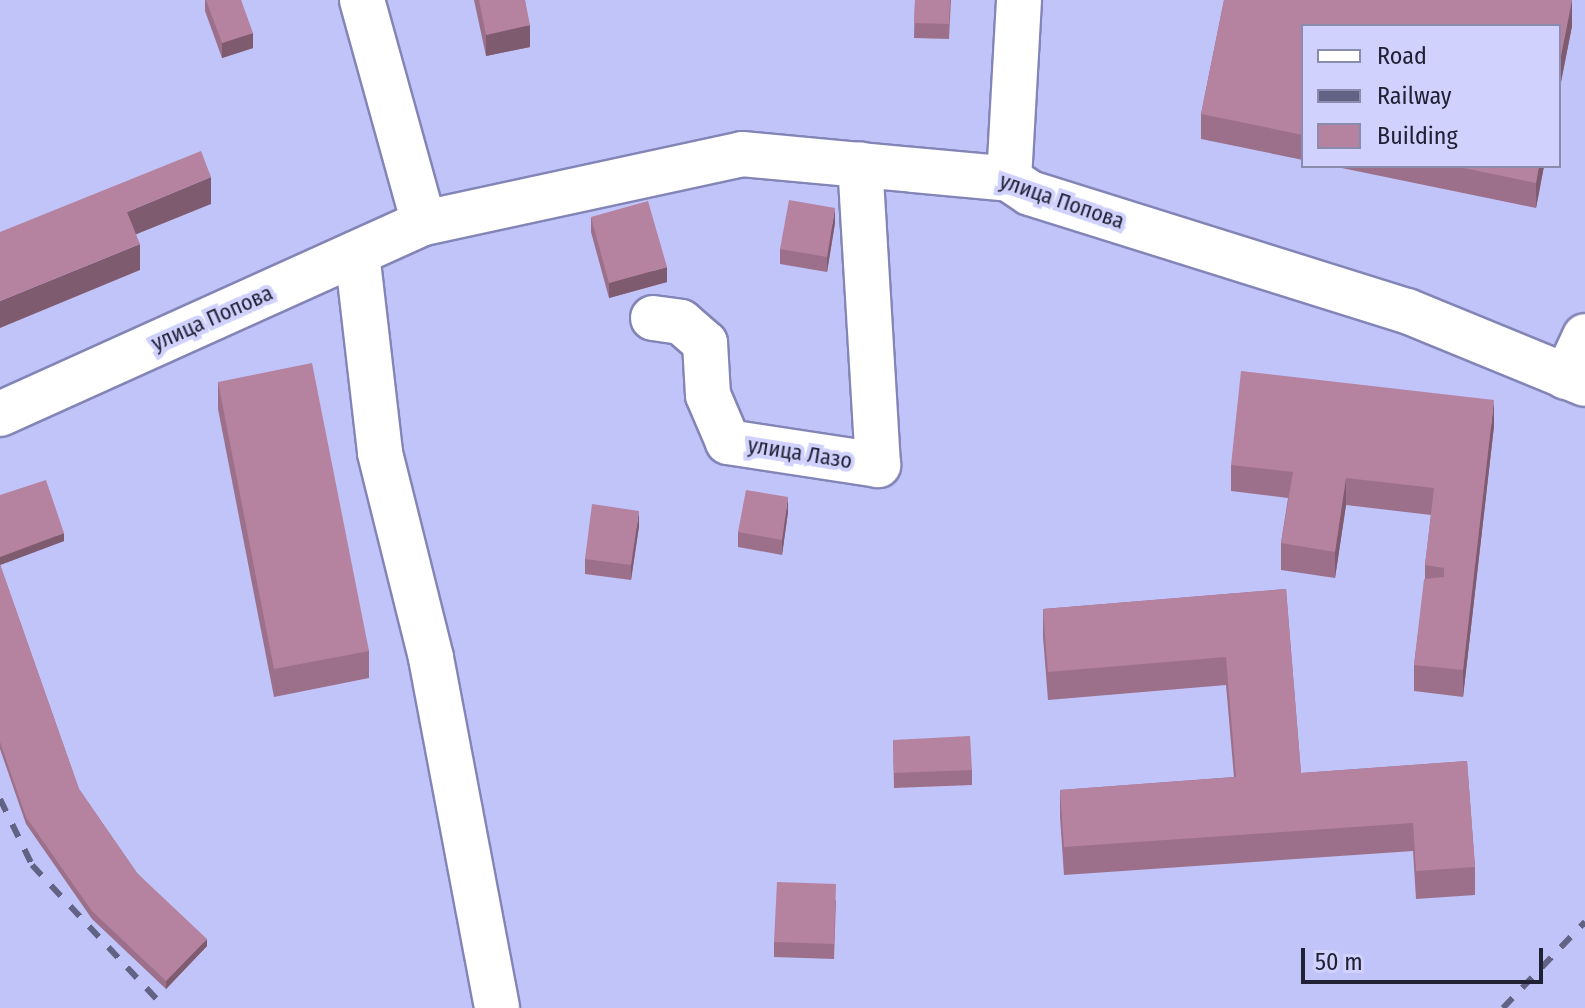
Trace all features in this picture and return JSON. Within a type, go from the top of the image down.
[{"type":"street","points":[[362,0],[424,223]]},
{"type":"street","points":[[1009,179],[1019,0]]},
{"type":"street","name":"улица Попова","points":[[0,414],[424,223],[742,154],[1009,179],[1030,193],[1407,311],[1576,381]]},
{"type":"street","name":"улица Лазо","points":[[653,318],[681,322],[705,343],[708,395],[728,442],[878,465],[860,165]]},
{"type":"street","points":[[357,253],[380,453],[431,658],[497,1008]]},
{"type":"street","points":[[1576,381],[1585,336]]},
{"type":"building","points":[[206,0],[241,0],[253,33],[222,43]]},
{"type":"building","points":[[479,0],[525,0],[530,25],[486,35]]},
{"type":"building","points":[[915,0],[950,0],[949,24],[914,23]]},
{"type":"building","points":[[1224,0],[1572,0],[1561,56],[1561,24],[1301,24],[1301,135],[1201,114]]},
{"type":"building","points":[[201,151],[211,177],[127,212],[140,244],[0,301],[0,232]]},
{"type":"building","points":[[1464,168],[1539,168],[1536,183]]},
{"type":"building","points":[[789,200],[835,208],[827,257],[780,249]]},
{"type":"building","points":[[648,201],[667,267],[609,283],[591,217]]},
{"type":"building","points":[[312,363],[369,651],[274,669],[218,382]]},
{"type":"building","points":[[1241,371],[1494,400],[1463,670],[1414,665],[1424,579],[1444,577],[1444,568],[1425,565],[1434,488],[1346,478],[1335,552],[1281,543],[1293,472],[1231,465]]},
{"type":"building","points":[[46,480],[64,533],[0,557],[0,495]]},
{"type":"building","points":[[746,490],[788,497],[782,540],[738,532]]},
{"type":"building","points":[[592,504],[639,511],[631,565],[585,559]]},
{"type":"building","points":[[0,564],[79,789],[137,873],[207,939],[166,981],[92,911],[26,817],[0,742]]},
{"type":"building","points":[[1286,589],[1301,773],[1467,761],[1475,867],[1416,871],[1413,823],[1064,847],[1060,790],[1236,777],[1226,657],[1048,672],[1043,609]]},
{"type":"building","points":[[970,736],[972,770],[894,773],[893,740]]},
{"type":"building","points":[[777,882],[836,884],[834,944],[774,942]]},
{"type":"railway","points":[[0,799],[32,865],[165,1008]]},
{"type":"railway","points":[[1503,1008],[1585,922]]}]
